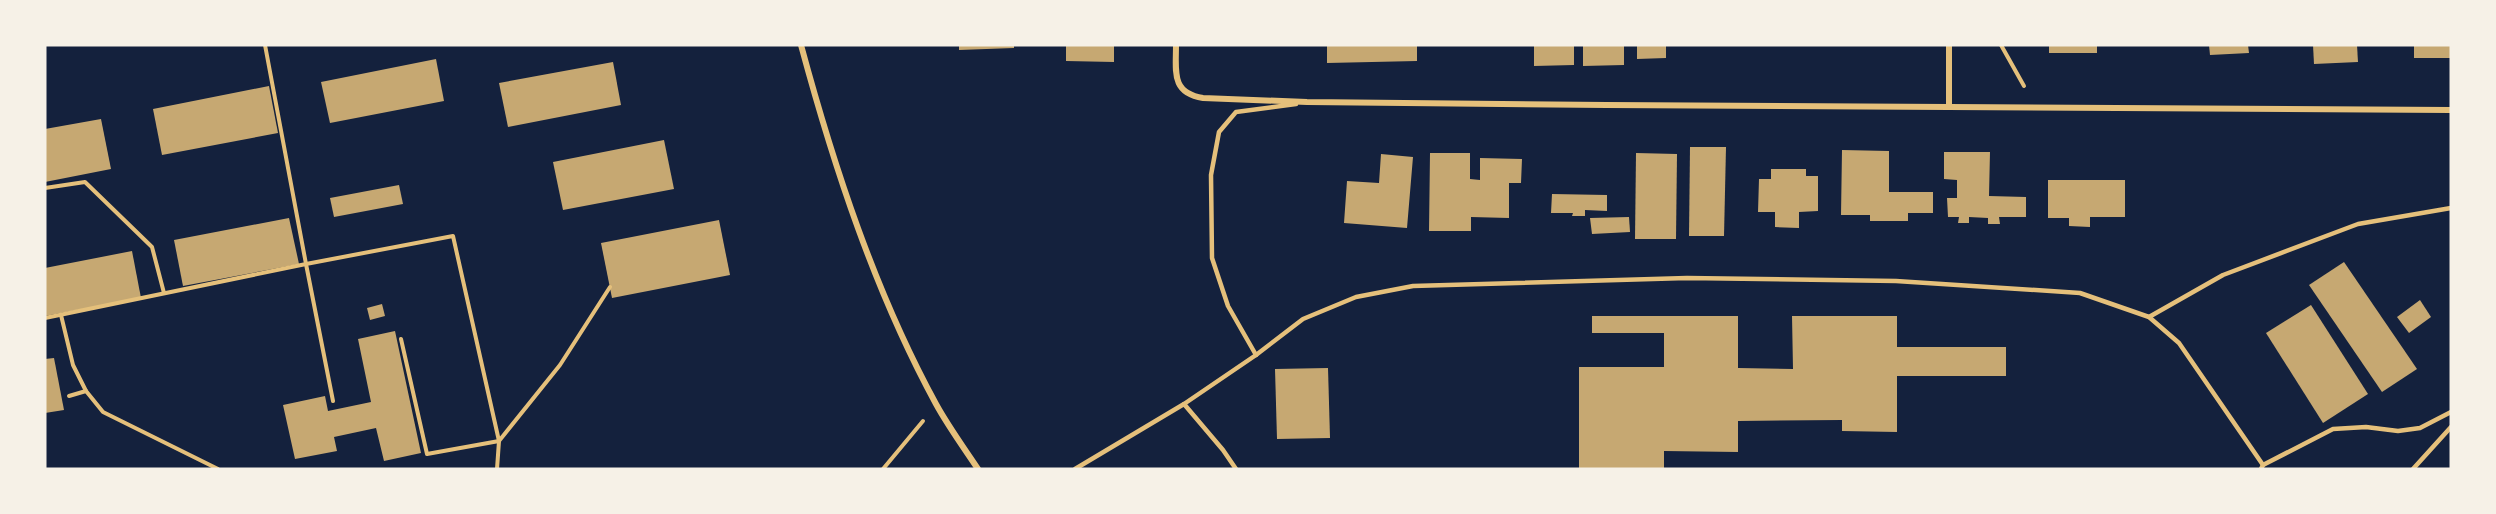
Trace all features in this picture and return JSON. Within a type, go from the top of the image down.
[{"type":"street","points":[[801,45],[858,231],[901,333],[936,405],[978,469]]},
{"type":"street","points":[[1176,45],[1176,79],[1181,90],[1192,97],[1203,98],[1307,102],[2451,110]]},
{"type":"street","points":[[1949,45],[1949,106]]},
{"type":"lane","points":[[1256,355],[1228,306],[1212,258],[1210,175],[1219,132],[1236,112],[1307,102]]},
{"type":"lane","points":[[2149,317],[2223,275],[2358,224],[2451,208]]},
{"type":"lane","points":[[1074,469],[1184,404],[1256,355],[1303,319],[1356,297],[1413,286],[1687,278],[1896,281],[2080,293],[2149,317],[2179,343],[2262,467],[2333,429],[2366,427],[2398,431],[2420,428],[2451,412]]},
{"type":"lane","points":[[1184,404],[1236,469]]},
{"type":"lane","points":[[2413,469],[2451,427]]},
{"type":"path","points":[[265,45],[333,401]]},
{"type":"path","points":[[2001,45],[2035,107]]},
{"type":"path","points":[[45,188],[86,182],[152,247],[164,293]]},
{"type":"path","points":[[45,318],[453,236],[499,441],[497,469]]},
{"type":"path","points":[[402,339],[427,454],[499,441],[560,365],[610,287]]},
{"type":"path","points":[[62,315],[73,365],[86,391],[103,412],[218,469]]},
{"type":"path","points":[[69,396],[86,391]]},
{"type":"path","points":[[883,469],[936,405]]},
{"type":"building","points":[[959,45],[1014,45],[1014,48],[959,50]]},
{"type":"building","points":[[1066,45],[1114,45],[1114,62],[1066,61]]},
{"type":"building","points":[[1327,45],[1417,45],[1417,61],[1327,63]]},
{"type":"building","points":[[1534,45],[1574,45],[1574,65],[1534,66]]},
{"type":"building","points":[[1583,45],[1624,45],[1624,65],[1583,66]]},
{"type":"building","points":[[1637,45],[1666,45],[1666,58],[1637,59]]},
{"type":"building","points":[[2049,45],[2097,45],[2097,53],[2049,53]]},
{"type":"building","points":[[2209,45],[2248,45],[2249,53],[2210,55]]},
{"type":"building","points":[[2313,45],[2357,45],[2358,62],[2314,64]]},
{"type":"building","points":[[2414,45],[2451,45],[2451,58],[2414,58]]},
{"type":"building","points":[[436,59],[444,101],[330,123],[321,82]]},
{"type":"building","points":[[613,62],[621,105],[508,127],[499,83]]},
{"type":"building","points":[[269,86],[278,133],[162,155],[153,109]]},
{"type":"building","points":[[101,119],[111,169],[45,182],[45,129]]},
{"type":"building","points":[[664,140],[674,189],[563,210],[553,162]]},
{"type":"building","points":[[1690,147],[1726,147],[1724,236],[1689,236]]},
{"type":"building","points":[[1842,150],[1889,151],[1889,192],[1933,192],[1933,213],[1908,213],[1908,221],[1870,221],[1870,215],[1841,215]]},
{"type":"building","points":[[1944,152],[1990,152],[1989,196],[2026,197],[2026,217],[1999,217],[2000,224],[1988,224],[1988,218],[1969,217],[1969,223],[1958,223],[1959,217],[1948,217],[1947,198],[1957,198],[1957,180],[1944,179]]},
{"type":"building","points":[[1430,153],[1470,153],[1470,179],[1480,180],[1480,158],[1522,159],[1521,183],[1509,183],[1509,218],[1471,217],[1471,231],[1429,231]]},
{"type":"building","points":[[1636,153],[1677,154],[1676,239],[1635,239]]},
{"type":"building","points":[[1381,154],[1413,157],[1407,228],[1344,223],[1347,181],[1379,183]]},
{"type":"building","points":[[1771,169],[1806,169],[1806,176],[1818,176],[1818,211],[1799,212],[1799,228],[1775,227],[1775,212],[1758,212],[1759,179],[1771,179]]},
{"type":"building","points":[[2048,180],[2125,180],[2125,217],[2090,217],[2090,227],[2069,226],[2069,218],[2048,218]]},
{"type":"building","points":[[399,185],[403,204],[334,217],[330,198]]},
{"type":"building","points":[[1552,194],[1607,195],[1607,211],[1585,210],[1585,216],[1572,216],[1573,213],[1551,213]]},
{"type":"building","points":[[1629,217],[1630,232],[1592,234],[1590,218]]},
{"type":"building","points":[[289,218],[299,264],[183,286],[174,240]]},
{"type":"building","points":[[719,220],[730,275],[612,298],[601,243]]},
{"type":"building","points":[[132,251],[141,298],[45,316],[45,268]]},
{"type":"building","points":[[2344,262],[2417,369],[2382,392],[2309,285]]},
{"type":"building","points":[[2420,300],[2431,317],[2409,333],[2397,317]]},
{"type":"building","points":[[382,304],[385,316],[370,320],[367,308]]},
{"type":"building","points":[[2311,305],[2368,394],[2323,423],[2266,333]]},
{"type":"building","points":[[1592,316],[1738,316],[1738,368],[1793,369],[1792,316],[1897,316],[1897,347],[2006,347],[2006,376],[1897,376],[1897,432],[1842,431],[1842,420],[1738,421],[1738,452],[1664,451],[1664,469],[1579,469],[1579,367],[1664,367],[1664,333],[1592,333]]},
{"type":"building","points":[[395,331],[421,453],[384,461],[376,428],[334,437],[337,451],[295,459],[283,405],[325,396],[328,411],[371,402],[358,339]]},
{"type":"building","points":[[54,358],[64,410],[45,413],[45,359]]},
{"type":"building","points":[[1328,368],[1330,438],[1277,439],[1275,369]]}]
